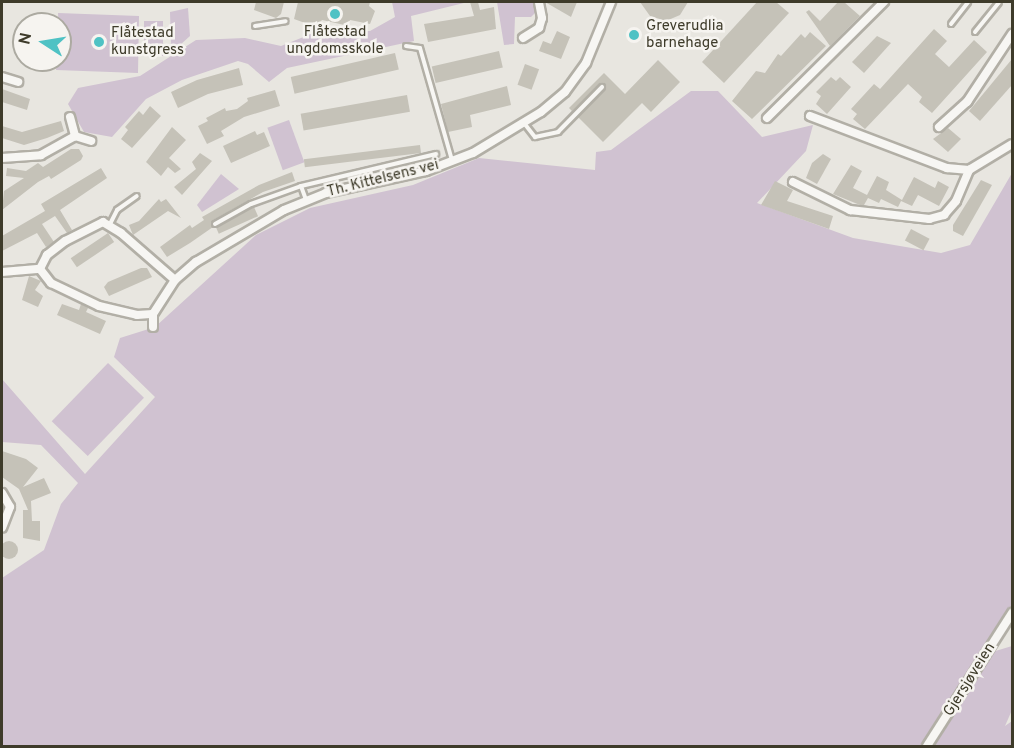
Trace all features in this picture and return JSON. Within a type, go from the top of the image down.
[{"type":"street","points":[[523,38],[539,28],[542,18],[539,2]]},
{"type":"street","name":"Th. Kittelsens vei","points":[[153,314],[175,280],[196,262],[306,200],[384,181],[452,160],[524,123],[572,83],[597,40],[611,2]]},
{"type":"street","points":[[767,118],[884,2]]},
{"type":"street","points":[[939,127],[967,102],[1012,34]]},
{"type":"street","points":[[2,77],[18,82]]},
{"type":"street","points":[[810,116],[921,161],[969,170]]},
{"type":"street","points":[[70,117],[75,136]]},
{"type":"street","points":[[2,158],[41,155],[75,136],[91,141]]},
{"type":"street","points":[[793,182],[850,210],[929,219],[939,218],[950,208],[969,170],[1012,144]]},
{"type":"street","points":[[40,269],[47,255],[85,228],[110,224],[175,280]]},
{"type":"street","points":[[2,272],[40,269]]},
{"type":"street","points":[[40,269],[51,283],[99,306],[137,315],[153,314],[153,327]]},
{"type":"street","points":[[2,493],[10,507],[2,528]]},
{"type":"street","name":"Gjersjøveien","points":[[927,747],[1012,613]]},
{"type":"lane","points":[[951,24],[968,2]]},
{"type":"lane","points":[[975,32],[999,2]]},
{"type":"lane","points":[[255,26],[286,21]]},
{"type":"lane","points":[[406,46],[420,48],[452,160]]},
{"type":"lane","points":[[524,123],[535,137],[558,132],[603,87]]},
{"type":"lane","points":[[215,224],[251,204],[301,186],[436,154]]},
{"type":"lane","points":[[380,168],[384,181]]},
{"type":"lane","points":[[301,186],[306,200]]},
{"type":"lane","points":[[110,224],[117,210],[137,196]]},
{"type":"shaded area","points":[[392,2],[468,2],[411,16],[414,41],[287,68],[269,82],[248,64],[238,61],[182,80],[146,99],[112,137],[84,132],[68,104],[78,88],[140,76],[196,40],[245,38],[281,46],[316,32],[370,31],[395,17]]},
{"type":"shaded area","points":[[497,2],[533,2],[536,12],[531,17],[515,17],[514,44],[504,45]]},
{"type":"shaded area","points":[[188,8],[190,36],[180,45],[171,46],[170,12]]},
{"type":"shaded area","name":"Flåtestad kunstgress","points":[[72,14],[139,16],[138,73],[72,71]]},
{"type":"shaded area","points":[[144,21],[163,21],[163,56],[144,56]]},
{"type":"shaded area","points":[[691,91],[718,91],[762,137],[813,125],[806,151],[757,203],[853,238],[941,253],[970,245],[1012,173],[1012,619],[979,656],[1012,646],[1012,710],[1005,726],[1012,721],[1012,746],[2,746],[2,578],[44,550],[61,504],[78,483],[41,445],[2,442],[2,379],[85,474],[155,397],[114,357],[120,338],[155,327],[256,235],[310,208],[413,185],[479,158],[595,170],[596,152],[611,150]]},
{"type":"shaded area","points":[[289,120],[304,162],[283,170],[267,128]]},
{"type":"shaded area","points":[[221,174],[239,189],[202,212],[197,205]]},
{"type":"shaded area","points":[[108,363],[144,398],[88,456],[52,421]]},
{"type":"building","name":"Flåtestad ungdomsskole","points":[[256,2],[284,2],[281,14],[276,18],[254,10]]},
{"type":"building","name":"Flåtestad ungdomsskole","points":[[298,2],[370,2],[369,6],[375,11],[370,24],[350,20],[349,26],[322,20],[316,27],[294,19]]},
{"type":"building","points":[[470,2],[478,2],[480,10],[494,7],[496,29],[428,42],[424,24],[474,16]]},
{"type":"building","points":[[545,2],[577,2],[571,17]]},
{"type":"building","points":[[640,2],[688,2],[680,15],[666,21],[650,16]]},
{"type":"building","points":[[757,2],[776,2],[789,13],[724,83],[702,62]]},
{"type":"building","points":[[838,2],[844,2],[860,16],[830,46],[806,12],[809,10],[820,21]]},
{"type":"building","points":[[934,29],[947,41],[935,54],[949,67],[974,40],[987,52],[932,113],[919,102],[922,97],[908,84],[865,129],[853,119],[857,114],[851,109],[874,84],[880,89]]},
{"type":"building","points":[[557,31],[570,37],[561,59],[539,51],[543,41],[551,44]]},
{"type":"building","points":[[810,32],[826,46],[752,119],[732,101],[756,71],[765,73],[778,54],[781,56],[801,34],[805,38]]},
{"type":"building","points":[[877,36],[891,43],[864,73],[852,62]]},
{"type":"building","points":[[499,51],[503,68],[436,83],[432,67]]},
{"type":"building","points":[[395,53],[399,70],[295,94],[291,77]]},
{"type":"building","points":[[1012,59],[1012,85],[980,121],[969,111]]},
{"type":"building","points":[[658,60],[680,82],[651,112],[642,103],[603,142],[578,117],[605,90],[605,85],[599,84],[572,111],[569,108],[604,73],[625,94]]},
{"type":"building","points":[[525,64],[539,69],[532,90],[517,85]]},
{"type":"building","points":[[239,68],[243,85],[208,94],[178,108],[171,92],[197,80]]},
{"type":"building","points":[[831,77],[836,81],[840,77],[851,87],[827,114],[816,104],[821,96],[816,92]]},
{"type":"building","points":[[507,86],[511,105],[470,115],[472,127],[448,132],[441,104]]},
{"type":"building","points":[[2,89],[30,99],[27,110],[2,102]]},
{"type":"building","points":[[275,90],[280,106],[244,117],[221,131],[224,136],[207,144],[198,126],[208,121],[206,118],[225,108],[226,111],[237,109],[248,101],[247,98]]},
{"type":"building","points":[[407,95],[410,112],[304,130],[301,114]]},
{"type":"building","points":[[150,106],[161,116],[132,148],[121,139],[128,130],[125,127],[139,111],[143,115]]},
{"type":"building","points":[[61,121],[64,131],[24,145],[2,138],[2,126],[22,132]]},
{"type":"building","points":[[172,127],[186,140],[169,158],[181,169],[175,173],[168,167],[161,176],[146,162]]},
{"type":"building","points":[[948,128],[961,139],[948,152],[933,139]]},
{"type":"building","points":[[255,131],[257,135],[264,132],[270,146],[231,163],[223,146]]},
{"type":"building","points":[[420,145],[421,153],[305,167],[304,159]]},
{"type":"building","points":[[71,149],[79,149],[83,156],[81,160],[51,179],[49,176],[38,182],[2,210],[4,191],[24,178],[6,176],[7,168],[26,171],[38,163],[43,167]]},
{"type":"building","points":[[200,153],[212,161],[182,195],[174,187],[196,169],[192,162]]},
{"type":"building","points":[[823,154],[831,159],[817,184],[806,178],[812,163]]},
{"type":"building","points":[[851,165],[862,171],[853,188],[867,195],[877,176],[889,182],[886,190],[902,200],[914,177],[935,188],[938,181],[949,187],[939,206],[918,195],[912,206],[901,201],[898,207],[881,199],[879,203],[868,198],[864,205],[860,205],[833,194]]},
{"type":"building","points":[[101,168],[107,178],[60,210],[72,230],[67,233],[55,216],[42,224],[54,242],[46,247],[37,233],[2,251],[2,236],[45,211],[41,204]]},
{"type":"building","points":[[292,172],[295,181],[263,192],[213,220],[213,227],[167,257],[160,247],[190,225],[192,228],[204,220],[202,217],[259,185]]},
{"type":"building","points":[[981,180],[992,185],[963,236],[953,231],[953,225]]},
{"type":"building","points":[[775,181],[793,190],[787,201],[833,216],[829,229],[761,205]]},
{"type":"building","points":[[159,199],[161,202],[166,199],[181,218],[168,211],[133,235],[129,225],[139,221]]},
{"type":"building","points":[[254,207],[258,216],[219,234],[215,224]]},
{"type":"building","points":[[911,229],[930,239],[923,250],[905,240]]},
{"type":"building","points":[[108,233],[114,242],[77,267],[71,258]]},
{"type":"building","points":[[141,268],[147,268],[152,277],[109,296],[104,287],[108,282]]},
{"type":"building","points":[[29,276],[41,281],[35,290],[43,296],[38,307],[22,300]]},
{"type":"building","points":[[62,304],[79,310],[81,304],[88,308],[86,312],[106,321],[100,334],[57,315]]},
{"type":"building","points":[[2,451],[26,459],[38,468],[23,487],[44,478],[51,493],[31,501],[32,521],[40,521],[40,541],[23,538],[23,510],[28,510],[19,489],[2,477]]},
{"type":"building","points":[[9,541],[15,544],[18,550],[15,556],[9,559],[3,556],[0,550],[3,544]]},
{"type":"place","name":"Flåtestad ungdomsskole","points":[[335,14]]},
{"type":"place","name":"Greverudlia barnehage","points":[[634,35]]},
{"type":"place","name":"Flåtestad kunstgress","points":[[99,42]]}]
